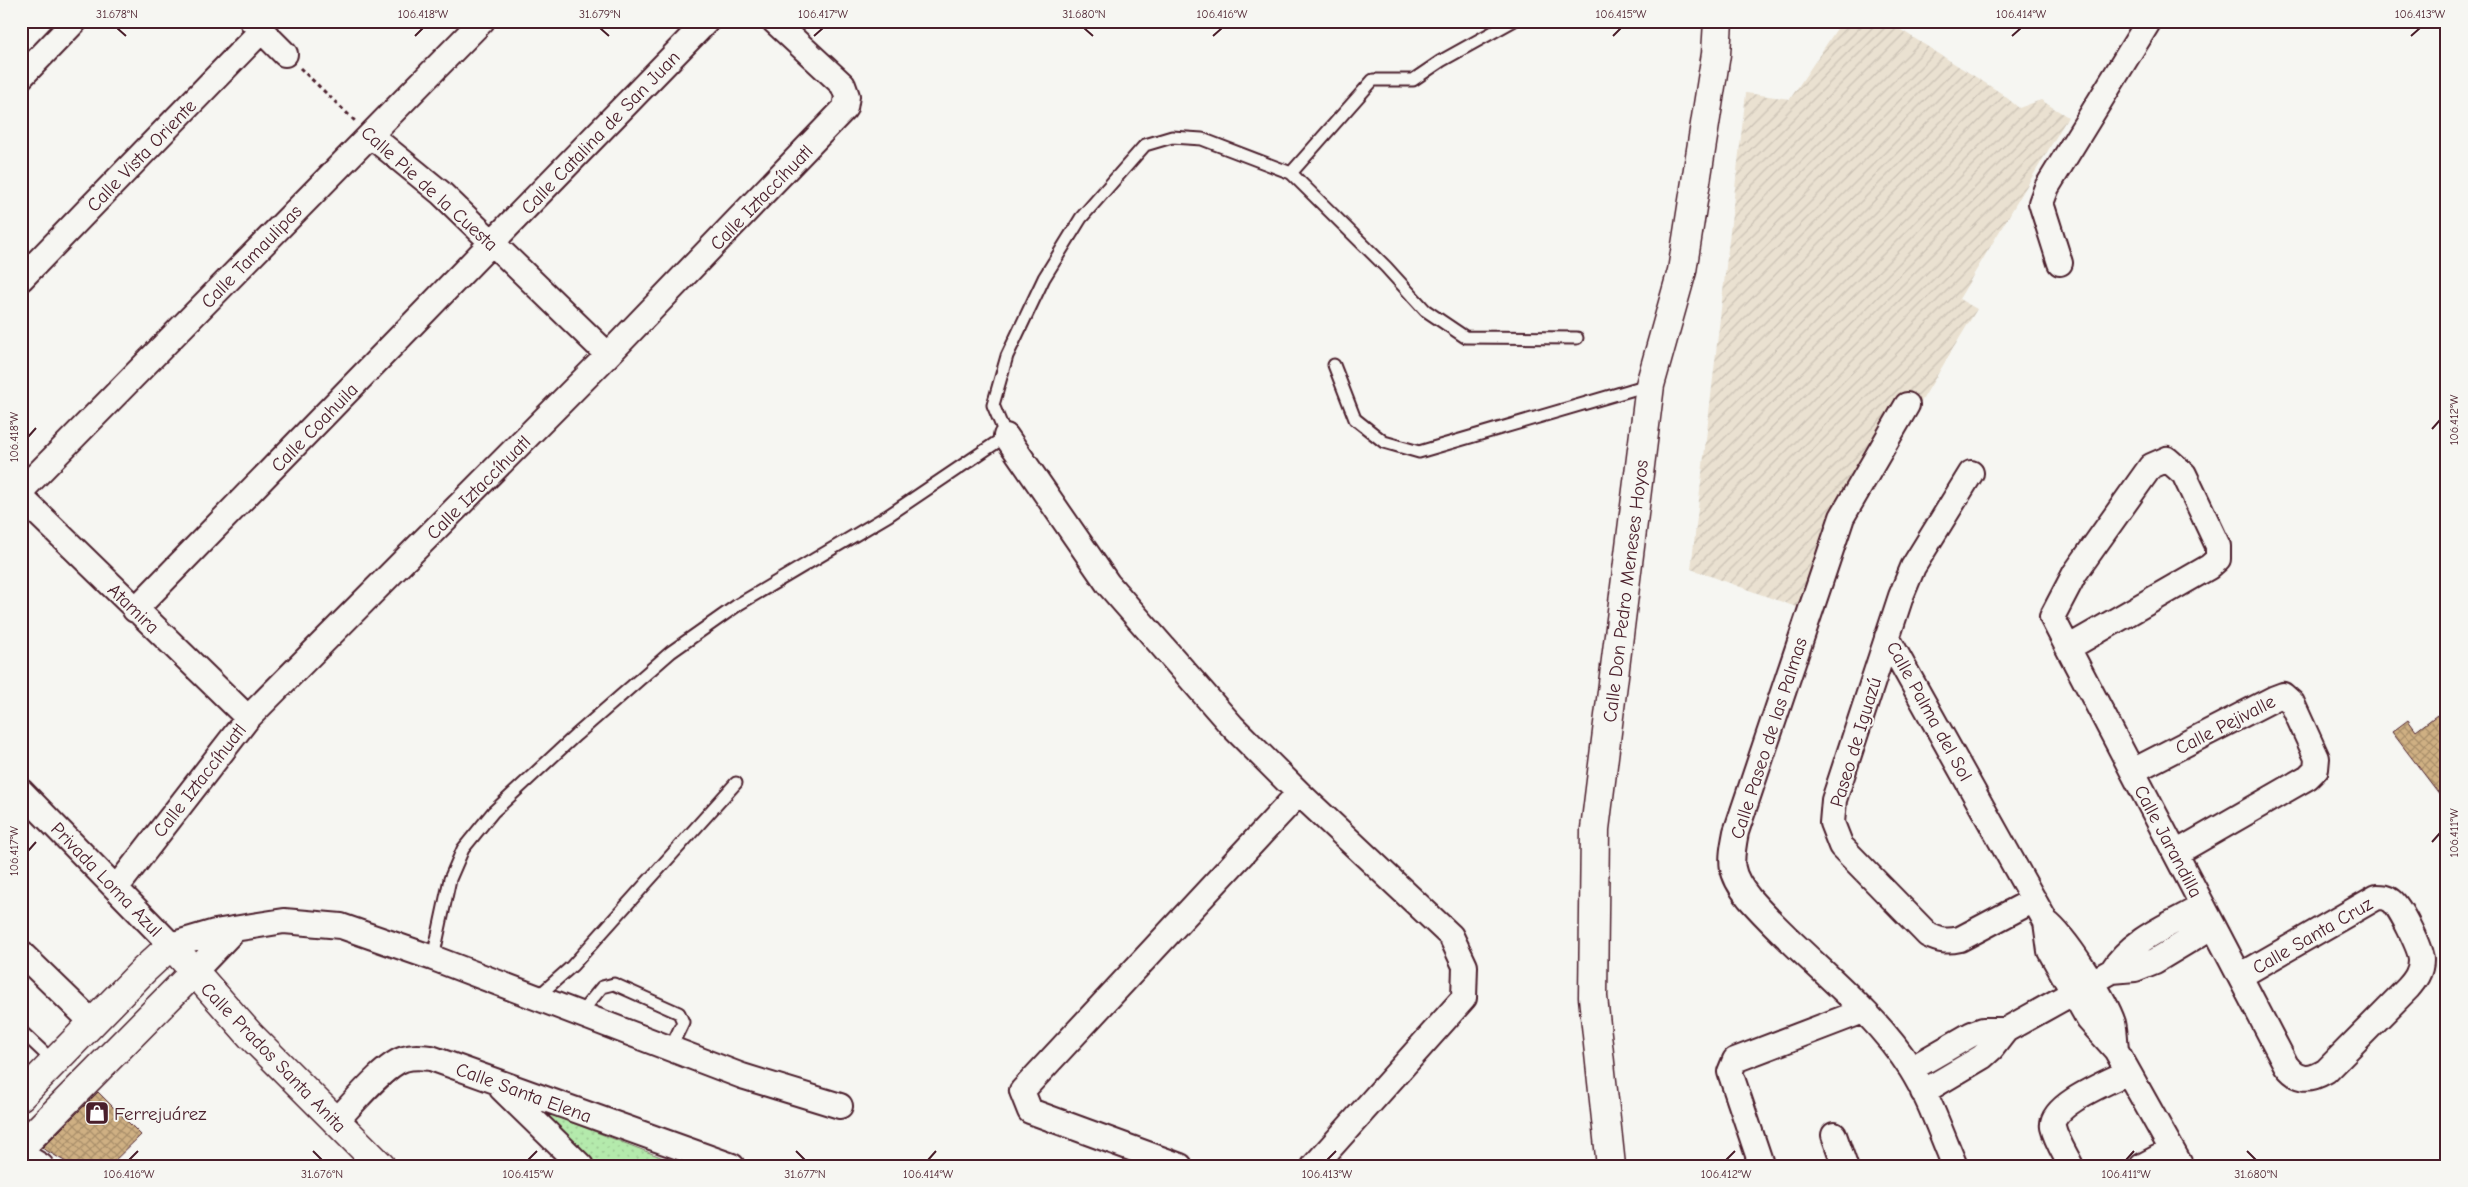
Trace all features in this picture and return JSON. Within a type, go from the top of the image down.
[{"type":"street","points":[[21,77],[75,21]]},
{"type":"street","name":"Calle Tamaulipas","points":[[21,491],[482,21]]},
{"type":"street","name":"Calle Catalina de San Juan","points":[[493,244],[707,21]]},
{"type":"street","name":"Calle Iztaccíhuatl","points":[[117,887],[248,718],[608,355],[836,120],[845,108],[847,96],[843,85],[774,21]]},
{"type":"street","name":"Calle Don Pedro Meneses Hoyos","points":[[1612,1166],[1593,997],[1595,829],[1650,385],[1682,271],[1716,54],[1718,21]]},
{"type":"street","points":[[2060,263],[2041,202],[2047,187],[2150,21]]},
{"type":"street","points":[[256,26],[285,54]]},
{"type":"street","name":"Calle Vista Oriente","points":[[21,279],[256,26]]},
{"type":"street","name":"Calle Pie de la Cuesta","points":[[370,135],[441,194],[608,355]]},
{"type":"street","name":"Calle Coahuila","points":[[134,610],[493,244]]},
{"type":"street","name":"Calle Paseo de las Palmas","points":[[1907,405],[1842,517],[1736,832],[1731,859],[1738,884],[1749,898],[1863,1011],[1887,1037],[1911,1069],[1955,1166]]},
{"type":"street","points":[[1006,436],[1108,584],[1232,726],[1299,793],[1451,936],[1465,966],[1464,998],[1314,1166]]},
{"type":"street","name":"Calle Jarandilla","points":[[2068,648],[2209,567],[2218,559],[2218,546],[2184,474],[2167,459],[2151,466],[2075,573],[2052,617],[2068,648],[2132,770],[2176,853],[2286,1065]]},
{"type":"street","name":"Calle Palma del Sol","points":[[1972,472],[1913,566],[1887,637],[2046,922],[2062,937],[2097,1031],[2116,1050],[2177,1158]]},
{"type":"street","name":"Atamira","points":[[21,497],[134,610],[248,718]]},
{"type":"street","name":"Paseo de Iguazú","points":[[1887,637],[1834,800],[1832,823],[1841,846],[1928,935],[1938,941],[1949,942],[1960,939],[2034,900]]},
{"type":"street","name":"Calle Pejivalle","points":[[2132,770],[2274,698],[2283,695],[2292,703],[2318,758],[2316,769],[2308,777],[2176,853]]},
{"type":"street","name":"Privada Loma Azul","points":[[21,791],[117,887],[171,945]]},
{"type":"street","points":[[1180,1166],[1030,1111],[1022,1091],[1299,793]]},
{"type":"street","name":"Calle Santa Cruz","points":[[2240,976],[2377,897],[2385,897],[2394,902],[2419,949],[2419,974],[2326,1071],[2316,1077],[2304,1079],[2298,1077],[2286,1065]]},
{"type":"street","points":[[1923,1092],[1982,1057],[2006,1030],[2112,971],[2129,970],[2146,965],[2208,916]]},
{"type":"street","points":[[21,1096],[92,1022],[171,945],[209,933],[284,921],[341,926],[433,958],[742,1076],[840,1106]]},
{"type":"street","points":[[21,1147],[235,929]]},
{"type":"street","name":"Calle Prados Santa Anita","points":[[171,945],[251,1036],[381,1166]]},
{"type":"street","points":[[21,953],[92,1022]]},
{"type":"street","points":[[1760,1161],[1730,1072],[1732,1064],[1735,1060],[1863,1011]]},
{"type":"street","points":[[1911,1069],[1972,1034],[1983,1030],[2006,1030]]},
{"type":"street","name":"Calle Santa Elena","points":[[335,1122],[386,1070],[402,1059],[415,1056],[431,1058],[496,1083],[732,1166]]},
{"type":"street","points":[[2071,1166],[2053,1127],[2056,1114],[2069,1102],[2128,1072]]},
{"type":"street","points":[[496,1083],[582,1166]]},
{"type":"street","points":[[1834,1135],[1845,1166]]},
{"type":"street","points":[[21,1154],[41,1166]]},
{"type":"street","points":[[2142,1166],[2177,1158]]},
{"type":"lane","points":[[1291,173],[1372,80],[1414,80],[1441,61],[1513,21]]},
{"type":"lane","points":[[433,958],[450,879],[463,849],[493,812],[576,735],[671,652],[732,610],[889,515],[1006,436],[993,405],[1007,356],[1044,278],[1081,218],[1145,145],[1172,137],[1202,139],[1291,173],[1386,267],[1425,310],[1465,338],[1577,338]]},
{"type":"lane","points":[[1334,365],[1355,419],[1384,442],[1419,452],[1650,385]]},
{"type":"lane","points":[[536,998],[572,966],[736,783]]},
{"type":"lane","points":[[579,1015],[602,987],[614,984],[679,1013],[683,1022],[670,1050]]},
{"type":"lane","points":[[21,1031],[54,1062]]},
{"type":"path","name":"Calle Pie de la Cuesta","points":[[285,54],[370,135]]},
{"type":"shaded area","points":[[1842,21],[1887,21],[2001,93],[2019,108],[2041,100],[2068,117],[1959,299],[1977,309],[1848,523],[1818,615],[1691,569],[1746,93],[1790,99]]},
{"type":"green space","points":[[539,1110],[684,1166],[596,1166]]},
{"type":"building","points":[[2437,715],[2447,728],[2447,804],[2392,732],[2408,720],[2416,731]]},
{"type":"building","name":"Ferrejuárez","points":[[98,1092],[141,1135],[109,1166],[73,1166],[42,1148]]},
{"type":"place","name":"Ferrejuárez","points":[[97,1113]]}]
